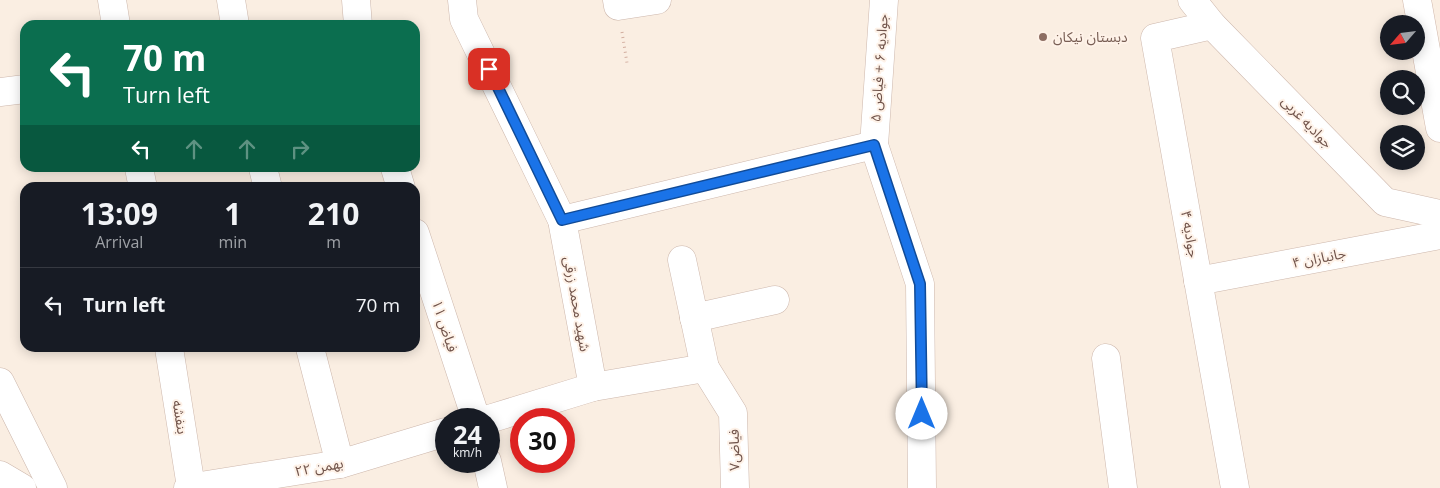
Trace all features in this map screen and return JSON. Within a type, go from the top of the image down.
[{"type":"street","points":[[112,0],[115,20]]},
{"type":"street","points":[[231,0],[234,20]]},
{"type":"street","points":[[356,0],[358,20]]},
{"type":"street","name":"شهید محمد زرقی","points":[[462,0],[464,19],[562,220],[593,388]]},
{"type":"street","points":[[617,3],[657,0]]},
{"type":"street","name":"جوادیه ۶ + فیاض ۵","points":[[884,0],[874,145],[920,284],[922,488]]},
{"type":"street","name":"جوادیه غربی","points":[[1192,0],[1212,25],[1386,202],[1440,214]]},
{"type":"street","points":[[1417,0],[1440,128]]},
{"type":"street","name":"جوادیه ۴","points":[[1212,25],[1156,38],[1235,488]]},
{"type":"street","points":[[0,92],[20,90]]},
{"type":"street","points":[[562,220],[874,145]]},
{"type":"street","name":"جانبازان ۴","points":[[1198,281],[1440,235]]},
{"type":"street","name":"فیاض ۱۱","points":[[420,248],[472,408]]},
{"type":"street","points":[[500,416],[593,388],[705,368],[682,260]]},
{"type":"street","points":[[694,318],[775,300]]},
{"type":"street","name":"بنفشه","points":[[170,352],[190,488]]},
{"type":"street","points":[[311,352],[340,464]]},
{"type":"street","points":[[1106,358],[1123,488]]},
{"type":"street","name":"فیاض۷","points":[[705,368],[734,412],[735,488]]},
{"type":"street","points":[[0,382],[53,488]]},
{"type":"street","name":"بهمن ۲۲","points":[[190,488],[340,464],[435,435]]},
{"type":"street","points":[[490,473],[493,488]]},
{"type":"street","points":[[0,475],[22,488]]},
{"type":"path","points":[[617,3],[626,64]]},
{"type":"place","name":"دبستان نیکان","points":[[1043,37]]},
{"type":"route","points":[[489,69],[562,220],[874,145],[920,284],[922,414]]}]
